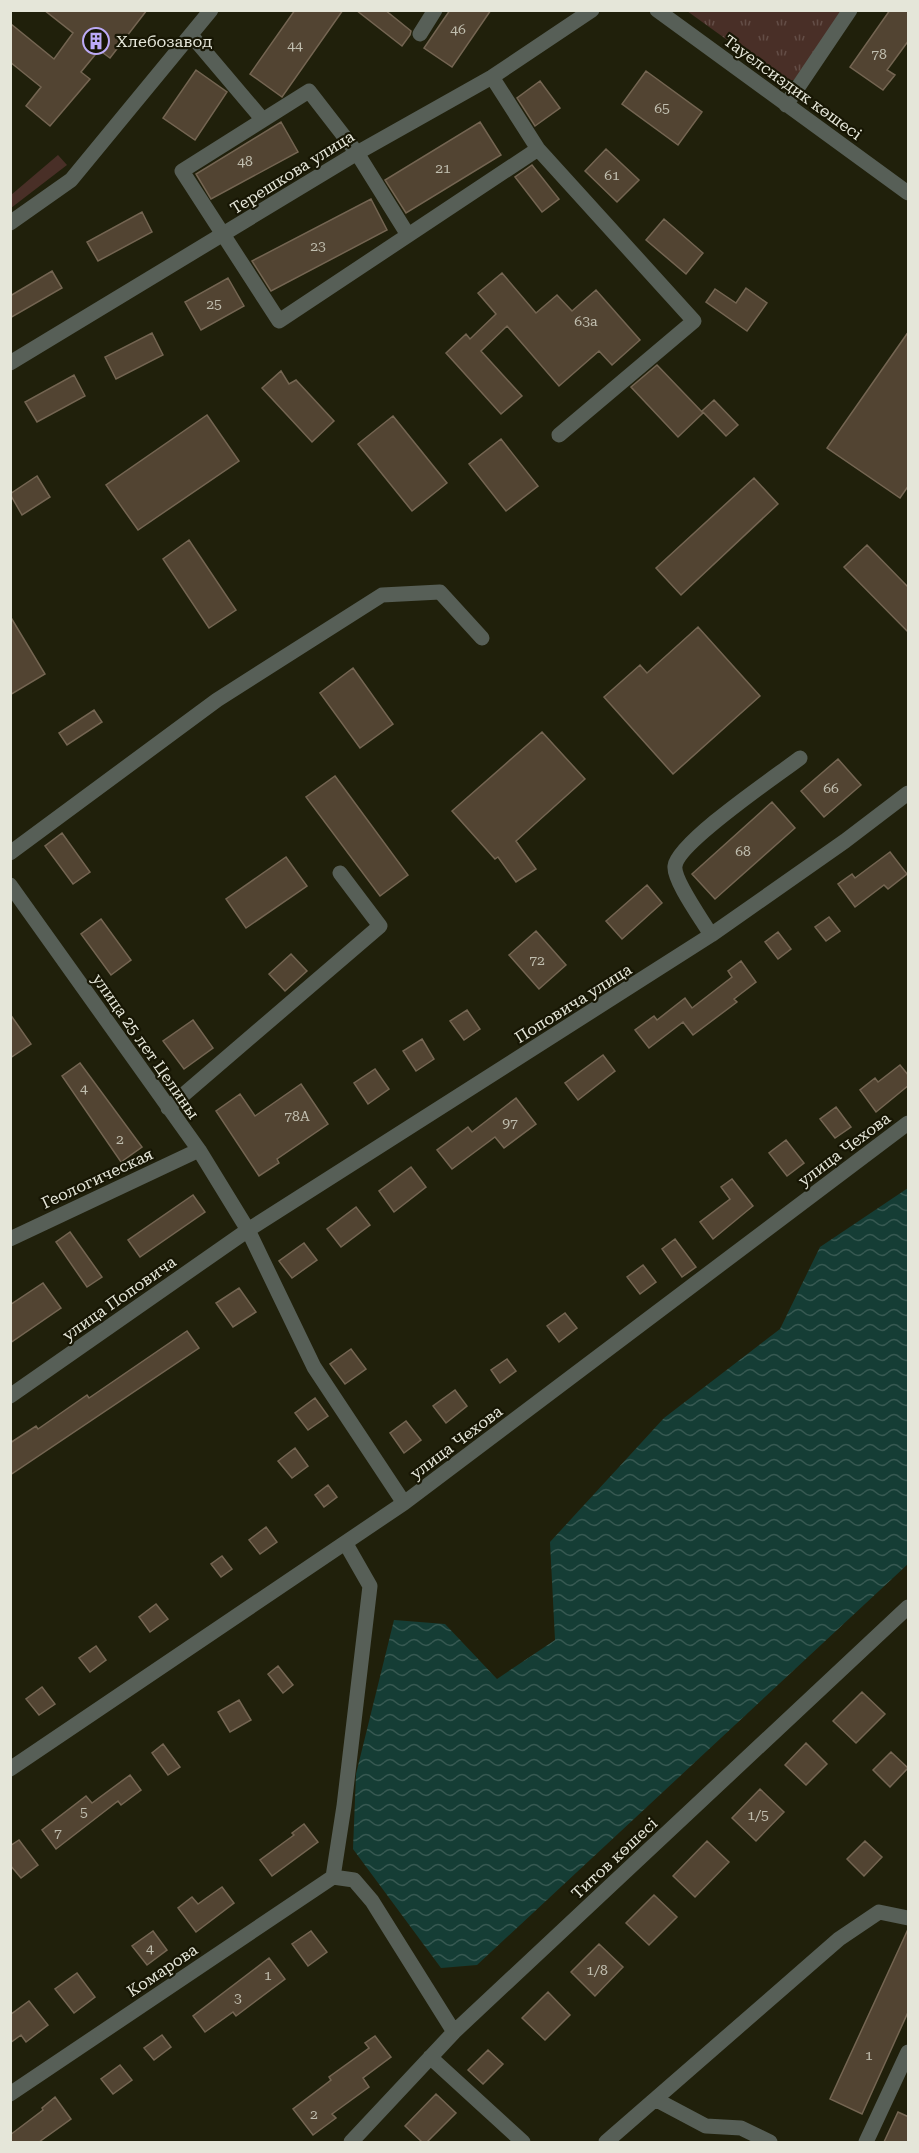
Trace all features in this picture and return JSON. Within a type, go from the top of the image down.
[{"type":"street","points":[[10,224],[72,180],[211,10]]},
{"type":"street","points":[[420,34],[435,10]]},
{"type":"street","name":"Терешкова улица","points":[[10,363],[357,153],[492,77],[592,10]]},
{"type":"street","name":"Тауелсиздик көшесі","points":[[657,10],[909,193]]},
{"type":"street","points":[[786,105],[850,10]]},
{"type":"street","points":[[191,35],[264,120]]},
{"type":"street","points":[[492,77],[538,149],[694,321],[559,435]]},
{"type":"street","points":[[408,235],[357,153],[309,91],[182,171],[279,321],[538,149]]},
{"type":"street","points":[[10,853],[217,700],[382,595],[440,592],[482,638]]},
{"type":"street","points":[[711,935],[678,880],[674,867],[679,854],[708,828],[800,758]]},
{"type":"street","name":"Поповича улица","points":[[248,1230],[711,935],[909,793]]},
{"type":"street","points":[[168,1108],[380,926],[340,873]]},
{"type":"street","name":"улица 25 лет Целины","points":[[11,886],[199,1150],[248,1230],[314,1366],[404,1503]]},
{"type":"street","name":"улица Чехова","points":[[10,1769],[404,1503],[909,1123]]},
{"type":"street","name":"Геологическая","points":[[10,1239],[199,1150]]},
{"type":"street","name":"улица Поповича","points":[[10,1396],[248,1230]]},
{"type":"street","points":[[346,1544],[370,1586],[344,1806],[333,1877],[354,1880],[372,1901],[454,2032]]},
{"type":"street","name":"Титов көшесі","points":[[351,2142],[454,2032],[909,1607]]},
{"type":"street","name":"Комарова","points":[[10,2094],[333,1877]]},
{"type":"street","points":[[606,2142],[657,2100],[839,1939],[879,1911],[909,1918]]},
{"type":"street","points":[[869,2142],[909,2052]]},
{"type":"street","points":[[430,2057],[523,2142]]},
{"type":"street","points":[[657,2100],[706,2126],[741,2128],[771,2142]]},
{"type":"green space","points":[[687,11],[845,11],[794,80],[784,81]]},
{"type":"green space","points":[[58,155],[67,165],[11,208],[11,195]]},
{"type":"water","points":[[908,1188],[908,1564],[477,1965],[441,1968],[353,1849],[356,1774],[394,1620],[445,1624],[497,1679],[555,1640],[550,1542],[664,1418],[780,1329],[820,1247]]},
{"type":"building","points":[[44,10],[147,10],[110,58],[99,50],[81,72],[90,79],[50,126],[26,106],[41,87],[10,62],[11,24],[54,59],[73,33]]},
{"type":"building","points":[[295,10],[343,10],[282,97],[250,74]]},
{"type":"building","points":[[356,10],[385,10],[411,31],[410,35],[402,46]]},
{"type":"building","points":[[450,10],[491,10],[452,67],[424,48]]},
{"type":"building","points":[[890,10],[909,10],[909,40],[887,70],[895,75],[883,90],[850,67]]},
{"type":"building","points":[[196,70],[227,92],[195,140],[163,118]]},
{"type":"building","points":[[646,71],[702,112],[678,145],[622,104]]},
{"type":"building","points":[[540,81],[560,108],[535,126],[517,98]]},
{"type":"building","points":[[281,122],[298,152],[211,199],[196,174]]},
{"type":"building","points":[[480,122],[501,155],[406,213],[385,180]]},
{"type":"building","points":[[606,149],[639,180],[617,202],[585,171]]},
{"type":"building","points":[[532,165],[559,199],[542,212],[515,177]]},
{"type":"building","points":[[371,199],[387,230],[271,291],[252,261]]},
{"type":"building","points":[[142,212],[152,232],[98,261],[87,242]]},
{"type":"building","points":[[664,219],[703,253],[686,274],[646,240]]},
{"type":"building","points":[[52,271],[62,288],[10,318],[10,296]]},
{"type":"building","points":[[502,273],[536,313],[557,295],[572,311],[596,290],[640,340],[612,365],[599,351],[559,386],[507,326],[481,351],[522,396],[501,414],[446,353],[466,334],[470,339],[496,314],[478,293]]},
{"type":"building","points":[[228,278],[244,306],[201,330],[185,302]]},
{"type":"building","points":[[746,288],[767,303],[747,331],[706,302],[715,289],[736,303]]},
{"type":"building","points":[[909,331],[909,485],[900,498],[827,448]]},
{"type":"building","points":[[152,333],[163,355],[116,379],[105,357]]},
{"type":"building","points":[[657,365],[703,413],[678,437],[631,387]]},
{"type":"building","points":[[281,371],[289,384],[296,380],[334,421],[312,442],[262,388]]},
{"type":"building","points":[[74,375],[85,396],[37,422],[25,402]]},
{"type":"building","points":[[714,400],[738,425],[726,436],[702,411]]},
{"type":"building","points":[[207,415],[239,461],[138,530],[106,485]]},
{"type":"building","points":[[393,416],[447,483],[412,511],[358,444]]},
{"type":"building","points":[[501,439],[538,486],[506,511],[469,464]]},
{"type":"building","points":[[37,476],[50,497],[22,515],[10,494]]},
{"type":"building","points":[[754,478],[778,504],[681,595],[656,568]]},
{"type":"building","points":[[189,540],[236,610],[209,628],[163,559]]},
{"type":"building","points":[[867,545],[909,588],[909,633],[844,567]]},
{"type":"building","points":[[10,616],[45,674],[10,695]]},
{"type":"building","points":[[698,627],[760,696],[673,774],[604,697],[640,665],[647,673]]},
{"type":"building","points":[[353,668],[393,724],[360,748],[320,693]]},
{"type":"building","points":[[94,710],[102,722],[67,745],[59,733]]},
{"type":"building","points":[[542,732],[585,779],[516,841],[536,869],[516,882],[498,857],[495,859],[452,811]]},
{"type":"building","points":[[838,759],[861,785],[824,817],[801,791]]},
{"type":"building","points":[[335,776],[408,875],[380,896],[306,797]]},
{"type":"building","points":[[772,802],[795,828],[715,899],[692,874]]},
{"type":"building","points":[[62,833],[90,872],[73,884],[45,846]]},
{"type":"building","points":[[890,852],[907,874],[888,889],[884,885],[855,907],[838,884],[852,874],[855,878]]},
{"type":"building","points":[[286,857],[307,886],[246,928],[226,899]]},
{"type":"building","points":[[647,885],[662,903],[622,939],[606,921]]},
{"type":"building","points":[[829,917],[840,931],[826,941],[815,927]]},
{"type":"building","points":[[101,919],[131,960],[111,975],[81,934]]},
{"type":"building","points":[[536,931],[566,965],[539,989],[509,955]]},
{"type":"building","points":[[778,932],[791,949],[778,959],[765,942]]},
{"type":"building","points":[[291,954],[307,971],[285,991],[269,974]]},
{"type":"building","points":[[741,961],[756,982],[734,999],[737,1002],[693,1035],[683,1022],[649,1048],[635,1030],[654,1016],[657,1020],[685,998],[692,1008],[732,977],[728,971]]},
{"type":"building","points":[[467,1010],[480,1029],[464,1040],[450,1021]]},
{"type":"building","points":[[10,1014],[31,1044],[10,1058]]},
{"type":"building","points":[[193,1020],[213,1048],[184,1069],[163,1041]]},
{"type":"building","points":[[422,1039],[434,1059],[416,1071],[403,1051]]},
{"type":"building","points":[[603,1055],[615,1071],[578,1100],[565,1083]]},
{"type":"building","points":[[80,1063],[142,1147],[121,1162],[62,1076]]},
{"type":"building","points":[[900,1065],[909,1076],[909,1085],[876,1112],[860,1090],[875,1078],[878,1082]]},
{"type":"building","points":[[375,1069],[389,1089],[368,1104],[354,1083]]},
{"type":"building","points":[[301,1084],[328,1124],[277,1159],[279,1163],[259,1176],[216,1111],[240,1094],[255,1116]]},
{"type":"building","points":[[516,1098],[536,1124],[504,1148],[495,1137],[452,1169],[437,1150],[468,1127],[472,1132]]},
{"type":"building","points":[[836,1107],[851,1127],[835,1138],[820,1119]]},
{"type":"building","points":[[786,1140],[804,1163],[787,1176],[769,1153]]},
{"type":"building","points":[[411,1167],[426,1187],[394,1212],[379,1191]]},
{"type":"building","points":[[732,1179],[753,1206],[713,1239],[700,1222],[730,1199],[721,1187]]},
{"type":"building","points":[[193,1195],[205,1212],[140,1257],[128,1240]]},
{"type":"building","points":[[356,1207],[370,1225],[341,1247],[327,1229]]},
{"type":"building","points":[[70,1232],[102,1277],[87,1287],[56,1242]]},
{"type":"building","points":[[675,1239],[696,1267],[682,1277],[662,1249]]},
{"type":"building","points":[[304,1243],[317,1260],[292,1278],[279,1261]]},
{"type":"building","points":[[643,1265],[656,1282],[640,1294],[627,1277]]},
{"type":"building","points":[[43,1283],[61,1308],[10,1343],[10,1305]]},
{"type":"building","points":[[239,1288],[256,1312],[233,1327],[216,1303]]},
{"type":"building","points":[[565,1313],[577,1328],[559,1342],[547,1326]]},
{"type":"building","points":[[187,1331],[199,1348],[10,1475],[10,1443],[36,1426],[38,1429],[87,1395],[89,1398]]},
{"type":"building","points":[[351,1349],[366,1369],[345,1384],[330,1364]]},
{"type":"building","points":[[507,1359],[516,1371],[500,1383],[491,1370]]},
{"type":"building","points":[[455,1390],[467,1406],[446,1423],[433,1406]]},
{"type":"building","points":[[315,1398],[328,1416],[308,1430],[295,1413]]},
{"type":"building","points":[[406,1421],[421,1440],[404,1453],[390,1433]]},
{"type":"building","points":[[295,1448],[308,1466],[292,1478],[278,1461]]},
{"type":"building","points":[[328,1485],[337,1497],[324,1507],[315,1495]]},
{"type":"building","points":[[266,1527],[277,1542],[260,1554],[249,1540]]},
{"type":"building","points":[[222,1556],[232,1569],[221,1577],[211,1564]]},
{"type":"building","points":[[156,1604],[168,1619],[150,1632],[139,1617]]},
{"type":"building","points":[[96,1646],[106,1660],[90,1672],[79,1658]]},
{"type":"building","points":[[278,1666],[293,1685],[283,1693],[268,1674]]},
{"type":"building","points":[[42,1687],[55,1704],[39,1715],[26,1699]]},
{"type":"building","points":[[862,1692],[885,1714],[856,1743],[833,1721]]},
{"type":"building","points":[[239,1700],[251,1720],[230,1732],[218,1712]]},
{"type":"building","points":[[806,1743],[827,1764],[806,1785],[785,1765]]},
{"type":"building","points":[[163,1744],[180,1767],[168,1775],[152,1753]]},
{"type":"building","points":[[891,1752],[908,1768],[890,1787],[873,1770]]},
{"type":"building","points":[[130,1775],[141,1790],[121,1805],[118,1801],[56,1849],[42,1830],[86,1796],[92,1803]]},
{"type":"building","points":[[760,1789],[784,1812],[756,1841],[732,1818]]},
{"type":"building","points":[[304,1824],[318,1842],[272,1876],[260,1860],[294,1835],[292,1833]]},
{"type":"building","points":[[19,1840],[38,1865],[21,1878],[10,1865],[10,1846]]},
{"type":"building","points":[[707,1841],[729,1862],[695,1897],[673,1876]]},
{"type":"building","points":[[865,1841],[882,1857],[864,1876],[847,1859]]},
{"type":"building","points":[[222,1887],[234,1903],[196,1932],[178,1908],[192,1897],[198,1904]]},
{"type":"building","points":[[654,1895],[677,1917],[649,1945],[626,1923]]},
{"type":"building","points":[[909,1927],[909,2010],[862,2114],[830,2099]]},
{"type":"building","points":[[153,1931],[167,1950],[147,1965],[132,1946]]},
{"type":"building","points":[[311,1931],[327,1952],[308,1966],[292,1944]]},
{"type":"building","points":[[599,1944],[623,1967],[595,1996],[571,1972]]},
{"type":"building","points":[[269,1958],[285,1979],[236,2016],[233,2012],[205,2032],[193,2016]]},
{"type":"building","points":[[77,1973],[95,1997],[74,2013],[55,1989]]},
{"type":"building","points":[[548,1992],[570,2015],[545,2040],[522,2018]]},
{"type":"building","points":[[29,2001],[48,2025],[26,2042],[21,2035],[10,2043],[10,2015]]},
{"type":"building","points":[[162,2035],[171,2047],[154,2060],[144,2048]]},
{"type":"building","points":[[375,2036],[391,2057],[363,2078],[369,2087],[332,2114],[336,2118],[313,2135],[293,2109],[331,2080],[329,2077],[369,2048],[365,2043]]},
{"type":"building","points":[[488,2050],[503,2064],[483,2084],[468,2070]]},
{"type":"building","points":[[120,2065],[132,2080],[113,2094],[101,2079]]},
{"type":"building","points":[[436,2094],[456,2113],[427,2142],[422,2142],[405,2126]]},
{"type":"building","points":[[55,2097],[71,2119],[39,2142],[10,2142],[10,2135],[43,2110],[42,2108]]},
{"type":"building","points":[[898,2112],[909,2117],[909,2142],[884,2142]]},
{"type":"place","name":"Хлебозавод","points":[[96,41]]}]
